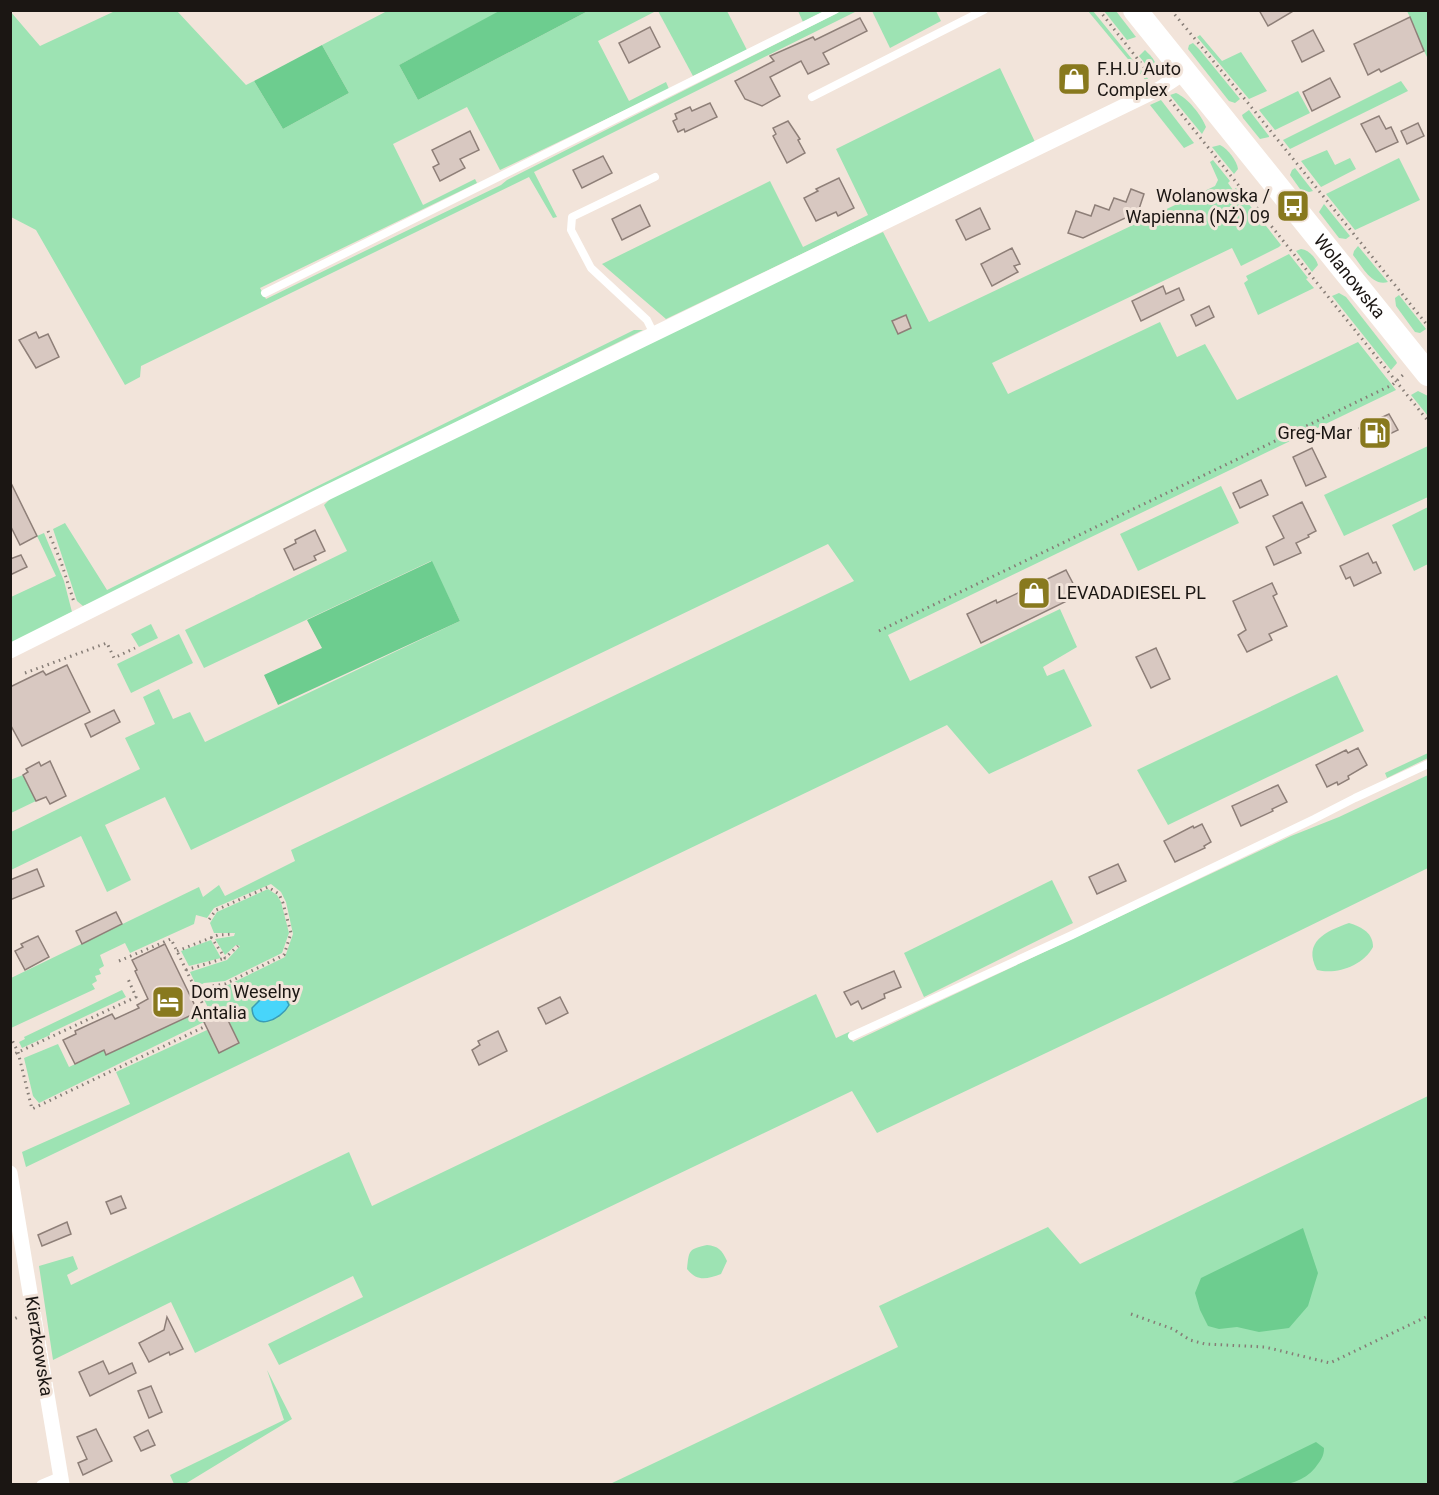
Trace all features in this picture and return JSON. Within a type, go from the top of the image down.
[{"type":"main road","name":"Wolanowska","points":[[1135,10],[1423,368]]},
{"type":"street","points":[[10,651],[318,496],[1161,88],[1185,72]]},
{"type":"street","name":"Kierzkowska","points":[[10,1173],[61,1480]]},
{"type":"lane","points":[[265,293],[835,10]]},
{"type":"lane","points":[[813,97],[984,10]]},
{"type":"lane","points":[[654,334],[646,320],[591,268],[571,230],[572,217],[655,177]]},
{"type":"lane","points":[[852,1036],[1072,935],[1428,764]]},
{"type":"lane","points":[[41,1485],[61,1480]]},
{"type":"path","points":[[1099,10],[1428,421]]},
{"type":"path","points":[[1171,10],[1428,326]]},
{"type":"path","points":[[879,631],[1210,474],[1423,368]]},
{"type":"path","points":[[48,531],[61,562],[71,597],[81,616]]},
{"type":"path","points":[[25,673],[107,643],[114,658],[135,648]]},
{"type":"path","points":[[195,989],[225,984],[284,955],[291,933],[284,903],[279,894],[268,886],[216,910],[208,921]]},
{"type":"path","points":[[177,951],[211,938],[234,934]]},
{"type":"path","points":[[211,938],[225,958]]},
{"type":"path","points":[[119,961],[171,939],[210,1019]]},
{"type":"path","points":[[186,970],[225,958],[238,946]]},
{"type":"path","points":[[10,1056],[136,997],[128,979]]},
{"type":"path","points":[[10,1036],[18,1052],[32,1109],[206,1026]]},
{"type":"path","points":[[1131,1314],[1173,1329],[1190,1340],[1198,1342],[1265,1347],[1330,1363],[1428,1316]]},
{"type":"green space","points":[[501,10],[588,11],[418,100],[399,65]]},
{"type":"green space","points":[[10,11],[40,46],[115,11],[177,11],[246,85],[254,81],[283,129],[349,93],[322,45],[387,11],[501,11],[399,65],[418,100],[588,11],[656,11],[598,41],[629,101],[666,82],[669,89],[500,170],[467,107],[393,144],[423,205],[475,179],[477,183],[260,288],[266,299],[501,185],[841,11],[857,11],[534,172],[557,217],[553,218],[529,177],[141,366],[140,377],[125,385],[36,230],[11,217]]},
{"type":"green space","points":[[658,11],[727,11],[747,50],[693,76]]},
{"type":"green space","points":[[798,11],[824,11],[803,22]]},
{"type":"green space","points":[[872,11],[936,11],[941,21],[890,48]]},
{"type":"green space","points":[[1088,11],[1093,11],[1149,80],[1147,82]]},
{"type":"green space","points":[[1104,11],[1116,11],[1136,37],[1127,40]]},
{"type":"green space","points":[[1407,11],[1428,11],[1428,59],[1415,33],[1417,32]]},
{"type":"green space","points":[[1200,35],[1222,61],[1241,52],[1267,91],[1249,99],[1197,37]]},
{"type":"green space","points":[[1193,43],[1240,99],[1235,103],[1229,101],[1188,49]]},
{"type":"green space","points":[[322,45],[349,93],[283,129],[254,81]]},
{"type":"green space","points":[[1145,50],[1156,64],[1155,76],[1139,56]]},
{"type":"green space","points":[[1000,68],[1035,142],[666,319],[602,264],[770,181],[803,247],[868,215],[836,149]]},
{"type":"green space","points":[[1401,81],[1408,91],[1290,149],[1283,140]]},
{"type":"green space","points":[[1298,91],[1310,113],[1275,130],[1259,110]]},
{"type":"green space","points":[[1176,93],[1181,95],[1201,117],[1206,127],[1202,134],[1170,95]]},
{"type":"green space","points":[[1161,100],[1194,143],[1184,148],[1150,105]]},
{"type":"green space","points":[[1249,110],[1269,137],[1260,139],[1243,118],[1242,115]]},
{"type":"green space","points":[[1220,145],[1236,162],[1238,169],[1234,174],[1212,147]]},
{"type":"green space","points":[[1327,150],[1335,165],[1350,158],[1356,169],[1321,187],[1301,161]]},
{"type":"green space","points":[[1399,158],[1420,200],[1355,230],[1326,194]]},
{"type":"green space","points":[[1213,160],[1230,181],[1228,183],[1233,190],[1236,188],[1281,245],[1241,266],[1232,248],[992,363],[1008,394],[1160,322],[1177,357],[1205,344],[1237,400],[1358,342],[1396,390],[888,635],[910,681],[1060,609],[1077,647],[1043,667],[1047,676],[1064,669],[1092,726],[989,774],[947,725],[26,1167],[22,1152],[130,1104],[116,1072],[207,1030],[219,1053],[239,1043],[225,1012],[213,1018],[200,991],[226,986],[285,957],[293,934],[286,902],[281,892],[271,884],[214,908],[207,918],[196,915],[194,924],[130,953],[125,943],[100,955],[104,966],[99,969],[101,974],[95,976],[97,981],[92,984],[95,989],[11,1028],[11,978],[199,887],[203,897],[219,885],[225,896],[295,861],[291,850],[854,581],[828,544],[191,850],[165,797],[105,825],[131,880],[107,892],[81,836],[11,870],[11,832],[140,769],[125,738],[155,724],[143,697],[159,689],[173,719],[190,712],[205,742],[460,621],[431,561],[204,668],[185,630],[347,551],[324,505],[332,497],[669,330],[883,232],[929,322],[1215,186],[1218,180],[1210,162]]},
{"type":"green space","points":[[1295,168],[1313,191],[1300,189],[1290,175]]},
{"type":"green space","points":[[1324,204],[1350,236],[1346,239],[1339,238],[1319,212]]},
{"type":"green space","points":[[1358,246],[1388,282],[1382,283],[1372,279],[1364,270],[1353,255]]},
{"type":"green space","points":[[1301,249],[1314,257],[1317,262],[1318,265],[1312,272],[1296,251]]},
{"type":"green space","points":[[1289,254],[1314,288],[1258,315],[1244,283],[1248,280],[1246,276]]},
{"type":"green space","points":[[1339,293],[1346,297],[1396,361],[1397,363],[1391,370],[1332,296]]},
{"type":"green space","points":[[1399,295],[1426,329],[1420,333],[1415,332],[1396,306],[1395,298]]},
{"type":"green space","points":[[634,330],[643,330],[94,602],[83,606],[77,601],[53,529],[65,523],[107,590]]},
{"type":"green space","points":[[1418,391],[1428,396],[1428,416],[1411,395]]},
{"type":"green space","points":[[1428,446],[1428,497],[1344,536],[1324,495]]},
{"type":"green space","points":[[1221,486],[1239,523],[1138,571],[1120,534]]},
{"type":"green space","points":[[1428,507],[1428,564],[1414,571],[1392,525]]},
{"type":"green space","points":[[44,533],[64,581],[72,612],[11,644],[11,597],[56,576],[37,536]]},
{"type":"green space","points":[[432,561],[460,621],[278,705],[264,675],[322,648],[307,620]]},
{"type":"green space","points":[[151,624],[158,638],[139,647],[131,634]]},
{"type":"green space","points":[[179,634],[193,663],[131,693],[117,664]]},
{"type":"green space","points":[[1337,675],[1364,731],[1168,825],[1137,770]]},
{"type":"green space","points":[[1428,753],[1428,758],[1387,778],[1385,773]]},
{"type":"green space","points":[[23,775],[36,801],[11,813],[10,780]]},
{"type":"green space","points":[[1428,775],[1428,868],[1164,997],[877,1133],[852,1091],[279,1365],[268,1344],[363,1297],[353,1276],[195,1353],[171,1302],[53,1360],[39,1266],[73,1256],[78,1269],[67,1275],[71,1285],[349,1152],[372,1206],[816,994],[836,1038],[849,1032],[853,1042],[1291,836],[1339,817]]},
{"type":"green space","points":[[1052,880],[1073,923],[924,997],[904,953]]},
{"type":"green space","points":[[268,889],[277,895],[281,902],[289,933],[282,953],[225,981],[204,983],[197,987],[190,972],[227,960],[240,946],[236,945],[225,955],[215,939],[234,936],[235,933],[214,933],[210,923],[217,912]]},
{"type":"green space","points":[[1349,923],[1369,934],[1373,947],[1369,954],[1348,968],[1332,971],[1317,970],[1312,952],[1314,945],[1325,934]]},
{"type":"green space","points":[[211,940],[221,958],[189,966],[181,951]]},
{"type":"green space","points":[[122,990],[126,997],[22,1048],[19,1042],[25,1039],[24,1037]]},
{"type":"green space","points":[[198,1012],[204,1022],[39,1103],[33,1096],[24,1058],[58,1044],[69,1067],[104,1050],[106,1055]]},
{"type":"green space","points":[[1428,1096],[1428,1484],[610,1484],[898,1347],[879,1306],[1048,1227],[1080,1264]]},
{"type":"green space","points":[[1303,1228],[1318,1273],[1308,1306],[1289,1328],[1259,1332],[1237,1327],[1219,1329],[1208,1326],[1195,1293],[1201,1278]]},
{"type":"green space","points":[[707,1245],[719,1249],[727,1261],[721,1274],[698,1278],[687,1269],[689,1255],[696,1248]]},
{"type":"green space","points":[[267,1370],[292,1419],[185,1484],[174,1484],[170,1475],[284,1420]]},
{"type":"green space","points":[[1316,1442],[1324,1448],[1321,1459],[1307,1476],[1298,1481],[1264,1486],[1230,1484]]},
{"type":"water","points":[[277,993],[284,995],[289,1005],[274,1019],[262,1022],[257,1020],[252,1008],[260,1000]]},
{"type":"building","points":[[1259,10],[1295,10],[1268,26]]},
{"type":"building","points":[[1410,17],[1424,51],[1381,72],[1379,69],[1368,75],[1354,44]]},
{"type":"building","points":[[860,18],[867,31],[823,53],[829,64],[808,74],[801,61],[770,77],[780,96],[762,106],[745,99],[735,81],[774,61],[770,56],[813,37],[815,40]]},
{"type":"building","points":[[650,27],[660,47],[629,63],[619,43]]},
{"type":"building","points":[[1313,30],[1324,51],[1302,62],[1292,41]]},
{"type":"building","points":[[1330,78],[1340,97],[1312,111],[1303,92]]},
{"type":"building","points":[[710,103],[717,117],[685,132],[684,129],[678,132],[673,121],[677,119],[675,114],[690,107],[692,111]]},
{"type":"building","points":[[1379,116],[1386,129],[1391,127],[1398,142],[1376,152],[1361,124]]},
{"type":"building","points":[[788,121],[800,139],[798,140],[805,153],[787,163],[773,136],[776,134],[773,128]]},
{"type":"building","points":[[1418,123],[1424,136],[1407,144],[1401,131]]},
{"type":"building","points":[[470,131],[479,150],[460,159],[465,168],[440,181],[433,167],[439,164],[432,150]]},
{"type":"building","points":[[603,156],[612,173],[582,188],[573,170]]},
{"type":"building","points":[[839,178],[854,208],[838,216],[836,212],[816,221],[804,198],[818,191],[816,189]]},
{"type":"building","points":[[1131,189],[1144,194],[1138,212],[1083,238],[1068,233],[1076,211],[1091,216],[1095,205],[1109,210],[1114,198],[1126,202]]},
{"type":"building","points":[[640,205],[650,226],[622,240],[612,219]]},
{"type":"building","points":[[980,208],[990,229],[966,240],[956,220]]},
{"type":"building","points":[[1012,248],[1020,264],[1014,266],[1018,272],[992,286],[981,264]]},
{"type":"building","points":[[1163,286],[1166,294],[1179,288],[1184,300],[1141,321],[1132,301]]},
{"type":"building","points":[[1209,306],[1214,317],[1196,326],[1191,315]]},
{"type":"building","points":[[906,315],[911,328],[898,334],[892,321]]},
{"type":"building","points":[[36,332],[39,338],[48,334],[59,357],[36,368],[19,340]]},
{"type":"building","points":[[1389,414],[1398,430],[1367,445],[1359,428]]},
{"type":"building","points":[[1312,448],[1326,477],[1306,486],[1293,457]]},
{"type":"building","points":[[1261,480],[1268,495],[1240,508],[1233,493]]},
{"type":"building","points":[[10,481],[37,536],[20,545],[10,525]]},
{"type":"building","points":[[1302,502],[1316,531],[1296,543],[1301,553],[1274,565],[1266,547],[1284,538],[1273,516]]},
{"type":"building","points":[[315,530],[325,551],[314,556],[316,560],[294,570],[284,549],[296,543],[295,540]]},
{"type":"building","points":[[1368,553],[1373,563],[1376,562],[1381,573],[1354,586],[1350,577],[1346,579],[1340,566]]},
{"type":"building","points":[[21,555],[27,567],[10,575],[10,559]]},
{"type":"building","points":[[1066,570],[1079,595],[981,643],[967,614],[996,600],[997,603]]},
{"type":"building","points":[[1272,583],[1277,594],[1273,596],[1287,626],[1269,634],[1272,640],[1247,652],[1238,635],[1246,630],[1233,601]]},
{"type":"building","points":[[1156,648],[1170,679],[1151,688],[1136,657]]},
{"type":"building","points":[[67,665],[90,712],[22,746],[10,724],[10,687],[43,671],[46,675]]},
{"type":"building","points":[[114,710],[120,722],[91,737],[85,724]]},
{"type":"building","points":[[1358,748],[1367,765],[1348,776],[1349,779],[1338,785],[1337,782],[1327,787],[1316,765],[1346,750],[1348,753]]},
{"type":"building","points":[[50,761],[66,796],[50,804],[46,797],[36,801],[23,775],[28,772],[26,769],[39,762],[41,766]]},
{"type":"building","points":[[1278,785],[1287,802],[1241,826],[1232,806]]},
{"type":"building","points":[[1202,824],[1211,842],[1204,846],[1205,848],[1175,862],[1164,841],[1193,826],[1194,828]]},
{"type":"building","points":[[1118,864],[1126,881],[1097,894],[1089,877]]},
{"type":"building","points":[[37,869],[44,886],[10,900],[10,880]]},
{"type":"building","points":[[116,912],[122,924],[82,944],[76,931]]},
{"type":"building","points":[[38,936],[49,957],[25,970],[15,951],[23,947],[21,944]]},
{"type":"building","name":"Dom Weselny Antalia","points":[[165,944],[198,1012],[106,1055],[104,1050],[75,1064],[63,1040],[76,1034],[75,1031],[112,1014],[115,1019],[139,1008],[137,1005],[148,999],[132,960]]},
{"type":"building","points":[[894,971],[901,987],[884,994],[885,998],[862,1009],[858,1001],[851,1005],[844,992]]},
{"type":"building","points":[[560,997],[568,1013],[546,1024],[538,1008]]},
{"type":"building","points":[[224,1012],[239,1043],[219,1053],[204,1022]]},
{"type":"building","points":[[498,1031],[507,1051],[479,1065],[472,1050],[480,1045],[478,1041]]},
{"type":"building","points":[[121,1196],[126,1208],[111,1214],[106,1202]]},
{"type":"building","points":[[67,1222],[71,1234],[42,1246],[38,1235]]},
{"type":"building","points":[[167,1317],[183,1349],[170,1355],[169,1352],[149,1362],[139,1343],[164,1330]]},
{"type":"building","points":[[103,1361],[109,1374],[132,1363],[136,1373],[90,1396],[79,1372]]},
{"type":"building","points":[[151,1386],[162,1412],[149,1418],[138,1391]]},
{"type":"building","points":[[96,1429],[112,1461],[83,1475],[78,1463],[87,1459],[77,1437]]},
{"type":"building","points":[[148,1430],[155,1445],[141,1451],[134,1437]]},
{"type":"place","name":"F.H.U Auto Complex","points":[[1074,79]]},
{"type":"place","name":"Wolanowska / Wapienna (NŻ) 09","points":[[1293,206]]},
{"type":"place","name":"Greg-Mar","points":[[1375,433]]},
{"type":"place","name":"LEVADADIESEL PL","points":[[1034,593]]},
{"type":"place","name":"Dom Weselny Antalia","points":[[168,1002]]}]
